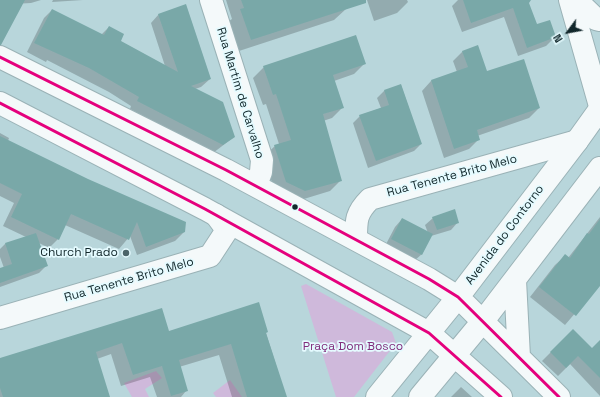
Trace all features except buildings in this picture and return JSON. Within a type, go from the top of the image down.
[{"type":"main road","name":"Rua Martim de Carvalho","points":[[211,0],[262,160],[261,172],[256,185]]},
{"type":"main road","points":[[570,0],[600,107]]},
{"type":"main road","points":[[576,0],[596,19],[600,20]]},
{"type":"main road","points":[[0,57],[256,185],[429,279],[458,297],[560,397]]},
{"type":"main road","points":[[0,103],[216,215],[429,333],[456,355],[501,397]]},
{"type":"main road","name":"Avenida do Contorno","points":[[377,397],[458,297],[577,142],[600,107]]},
{"type":"main road","name":"Rua Tenente Brito Melo","points":[[356,239],[356,222],[360,209],[370,199],[577,142]]},
{"type":"main road","points":[[420,397],[483,321],[600,168]]},
{"type":"main road","name":"Rua Tenente Brito Melo","points":[[0,318],[210,256],[215,252],[226,230],[216,215]]},
{"type":"main road","points":[[515,280],[519,357]]},
{"type":"green space","name":"Praça Dom Bosco","points":[[306,284],[392,332],[396,343],[354,397],[336,397],[301,286]]},
{"type":"green space","points":[[156,371],[162,378],[145,389],[149,397],[132,397],[124,383]]},
{"type":"green space","points":[[230,380],[242,397],[216,397],[213,393]]},
{"type":"transit line","points":[[0,57],[226,170],[429,279],[458,297],[559,397]]},
{"type":"transit line","points":[[0,103],[205,209],[429,333],[501,397]]},
{"type":"place","name":"Church Prado","points":[[126,253]]}]
